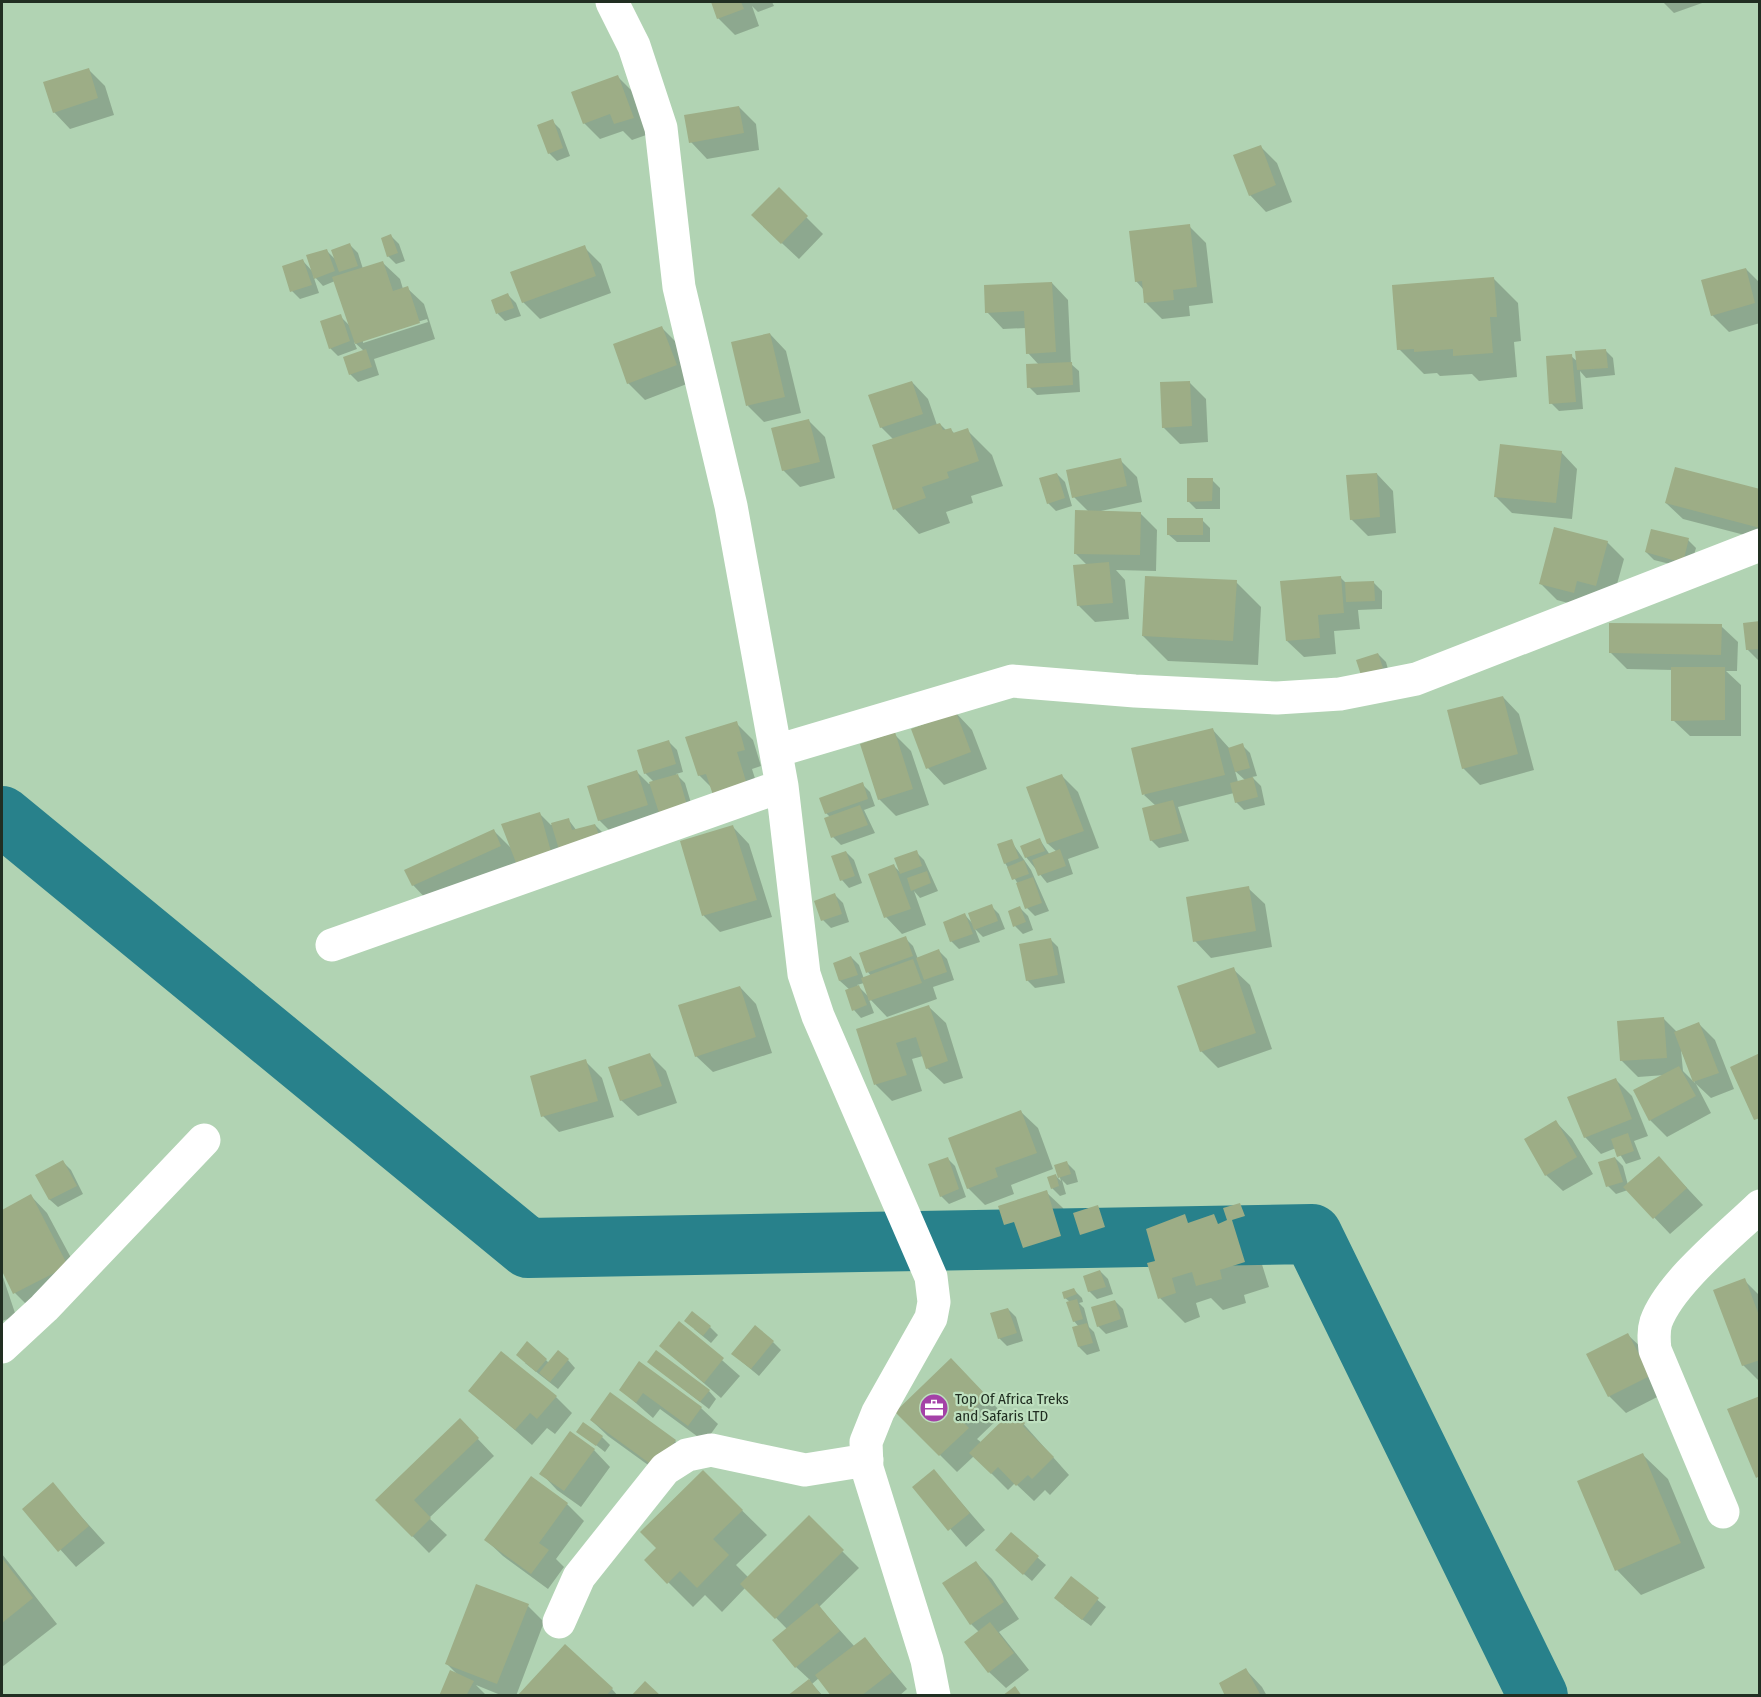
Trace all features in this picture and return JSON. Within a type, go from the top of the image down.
[{"type":"street","points":[[612,2],[634,46],[662,128],[679,287],[730,506],[783,786],[804,974],[818,1016],[931,1277],[934,1302],[925,1332],[878,1412],[866,1442],[867,1460],[927,1660],[934,1695]]},
{"type":"street","points":[[776,751],[1012,681],[1135,692],[1277,698],[1340,694],[1416,679],[1760,545]]},
{"type":"street","points":[[332,945],[783,786]]},
{"type":"street","points":[[2,1347],[44,1308],[204,1140]]},
{"type":"street","points":[[1723,1512],[1655,1350],[1653,1334],[1657,1320],[1683,1280],[1760,1206]]},
{"type":"street","points":[[559,1622],[579,1576],[665,1469],[687,1455],[711,1450],[805,1470],[867,1460]]},
{"type":"building","points":[[711,2],[741,2],[744,9],[717,19]]},
{"type":"building","points":[[89,68],[98,98],[53,113],[43,82]]},
{"type":"building","points":[[618,75],[634,118],[614,124],[610,114],[583,124],[571,92]]},
{"type":"building","points":[[739,106],[744,133],[689,143],[684,115]]},
{"type":"building","points":[[553,119],[563,148],[548,154],[537,125]]},
{"type":"building","points":[[1261,145],[1276,185],[1249,196],[1233,155]]},
{"type":"building","points":[[779,187],[808,216],[781,244],[751,215]]},
{"type":"building","points":[[1190,224],[1197,287],[1173,290],[1174,300],[1144,303],[1142,281],[1135,282],[1129,231]]},
{"type":"building","points":[[391,234],[398,253],[387,257],[381,238]]},
{"type":"building","points":[[350,243],[358,266],[339,272],[331,250]]},
{"type":"building","points":[[585,245],[596,276],[522,303],[510,272]]},
{"type":"building","points":[[327,249],[335,271],[314,279],[306,255]]},
{"type":"building","points":[[303,259],[312,285],[290,292],[282,266]]},
{"type":"building","points":[[383,261],[393,291],[408,286],[420,323],[355,344],[332,277]]},
{"type":"building","points":[[1746,268],[1755,303],[1711,316],[1701,280]]},
{"type":"building","points":[[1494,277],[1497,317],[1490,317],[1493,353],[1453,356],[1453,349],[1414,352],[1414,349],[1397,350],[1392,285]]},
{"type":"building","points":[[1052,282],[1056,352],[1026,354],[1024,311],[985,313],[984,285]]},
{"type":"building","points":[[508,293],[514,308],[496,314],[491,300]]},
{"type":"building","points":[[341,314],[350,341],[329,349],[320,321]]},
{"type":"building","points":[[662,326],[677,365],[627,384],[613,344]]},
{"type":"building","points":[[770,333],[785,397],[746,406],[731,342]]},
{"type":"building","points":[[366,349],[372,367],[349,375],[343,357]]},
{"type":"building","points":[[1606,349],[1608,368],[1577,370],[1575,351]]},
{"type":"building","points":[[1572,354],[1576,402],[1549,404],[1546,356]]},
{"type":"building","points":[[1072,362],[1073,385],[1027,388],[1026,364]]},
{"type":"building","points":[[912,381],[923,414],[880,428],[868,395]]},
{"type":"building","points":[[1190,381],[1192,426],[1162,428],[1160,382]]},
{"type":"building","points":[[809,419],[820,462],[782,471],[771,428]]},
{"type":"building","points":[[940,423],[943,430],[951,428],[953,433],[968,428],[979,461],[947,472],[949,478],[922,487],[926,498],[893,510],[872,445]]},
{"type":"building","points":[[1500,444],[1562,451],[1556,503],[1494,497]]},
{"type":"building","points":[[1121,458],[1127,486],[1072,498],[1066,470]]},
{"type":"building","points":[[1675,467],[1760,489],[1760,528],[1665,503]]},
{"type":"building","points":[[1057,473],[1065,498],[1047,504],[1039,478]]},
{"type":"building","points":[[1377,473],[1380,517],[1350,520],[1346,475]]},
{"type":"building","points":[[1187,478],[1213,478],[1212,501],[1187,502]]},
{"type":"building","points":[[1075,510],[1141,512],[1140,555],[1074,554]]},
{"type":"building","points":[[1167,518],[1203,518],[1203,535],[1167,535]]},
{"type":"building","points":[[1554,527],[1608,541],[1596,586],[1577,581],[1574,593],[1539,584]]},
{"type":"building","points":[[1651,529],[1689,538],[1683,563],[1645,552]]},
{"type":"building","points":[[1109,562],[1113,603],[1077,606],[1073,565]]},
{"type":"building","points":[[1145,576],[1237,580],[1233,641],[1142,636]]},
{"type":"building","points":[[1341,576],[1344,613],[1318,615],[1320,638],[1286,641],[1280,581]]},
{"type":"building","points":[[1374,581],[1375,601],[1346,602],[1345,582]]},
{"type":"building","points":[[1760,621],[1760,649],[1746,650],[1743,623]]},
{"type":"building","points":[[1609,623],[1722,624],[1721,655],[1609,653]]},
{"type":"building","points":[[1378,653],[1383,668],[1361,675],[1356,660]]},
{"type":"building","points":[[1671,667],[1725,667],[1725,720],[1671,721]]},
{"type":"building","points":[[1503,696],[1518,754],[1462,769],[1447,710]]},
{"type":"building","points":[[956,712],[971,752],[926,769],[911,729]]},
{"type":"building","points":[[737,721],[745,750],[737,752],[749,791],[715,801],[706,774],[698,776],[685,737]]},
{"type":"building","points":[[1213,728],[1225,775],[1142,795],[1131,748]]},
{"type":"building","points":[[895,732],[913,789],[878,800],[860,744]]},
{"type":"building","points":[[669,740],[676,764],[644,774],[637,750]]},
{"type":"building","points":[[1243,743],[1250,768],[1235,772],[1228,748]]},
{"type":"building","points":[[637,770],[648,805],[598,821],[587,786]]},
{"type":"building","points":[[678,774],[687,805],[659,813],[649,782]]},
{"type":"building","points":[[1062,774],[1084,831],[1047,844],[1026,787]]},
{"type":"building","points":[[1253,777],[1258,797],[1235,803],[1230,783]]},
{"type":"building","points":[[863,782],[868,799],[825,814],[819,798]]},
{"type":"building","points":[[1173,800],[1182,833],[1150,841],[1142,808]]},
{"type":"building","points":[[860,805],[868,825],[831,838],[824,818]]},
{"type":"building","points":[[540,812],[552,855],[518,868],[501,824]]},
{"type":"building","points":[[569,818],[572,830],[595,824],[601,841],[560,853],[551,823]]},
{"type":"building","points":[[733,825],[757,900],[702,916],[680,841]]},
{"type":"building","points":[[494,829],[501,846],[412,886],[404,870]]},
{"type":"building","points":[[1040,838],[1045,851],[1025,858],[1020,846]]},
{"type":"building","points":[[1012,839],[1019,858],[1004,864],[997,844]]},
{"type":"building","points":[[1060,849],[1066,866],[1038,876],[1032,860]]},
{"type":"building","points":[[917,850],[922,866],[900,874],[894,858]]},
{"type":"building","points":[[846,851],[855,876],[840,881],[831,856]]},
{"type":"building","points":[[1024,860],[1029,874],[1012,880],[1007,867]]},
{"type":"building","points":[[894,864],[911,909],[884,918],[868,874]]},
{"type":"building","points":[[927,871],[931,883],[911,891],[907,878]]},
{"type":"building","points":[[1033,877],[1042,903],[1025,909],[1016,883]]},
{"type":"building","points":[[1249,886],[1256,931],[1193,942],[1186,897]]},
{"type":"building","points":[[835,893],[842,914],[821,921],[814,901]]},
{"type":"building","points":[[992,904],[998,921],[974,930],[968,913]]},
{"type":"building","points":[[1020,906],[1026,922],[1013,927],[1008,911]]},
{"type":"building","points":[[965,913],[973,934],[950,942],[943,922]]},
{"type":"building","points":[[906,936],[913,956],[866,973],[859,953]]},
{"type":"building","points":[[1051,938],[1058,975],[1026,981],[1019,944]]},
{"type":"building","points":[[939,949],[947,972],[924,980],[916,958]]},
{"type":"building","points":[[851,956],[858,975],[839,981],[833,963]]},
{"type":"building","points":[[913,959],[922,983],[869,1001],[861,978]]},
{"type":"building","points":[[1234,967],[1256,1033],[1200,1052],[1177,986]]},
{"type":"building","points":[[859,985],[867,1005],[852,1011],[845,990]]},
{"type":"building","points":[[740,986],[756,1037],[695,1057],[678,1005]]},
{"type":"building","points":[[929,1005],[948,1061],[926,1069],[916,1037],[896,1043],[907,1075],[874,1085],[856,1029]]},
{"type":"building","points":[[1664,1017],[1667,1058],[1620,1061],[1617,1021]]},
{"type":"building","points":[[1699,1022],[1719,1073],[1693,1082],[1674,1032]]},
{"type":"building","points":[[650,1053],[662,1086],[620,1101],[608,1067]]},
{"type":"building","points":[[1760,1053],[1760,1118],[1754,1120],[1730,1067]]},
{"type":"building","points":[[586,1059],[598,1101],[541,1117],[530,1076]]},
{"type":"building","points":[[1679,1066],[1696,1096],[1649,1121],[1633,1090]]},
{"type":"building","points":[[1616,1078],[1632,1119],[1584,1138],[1567,1097]]},
{"type":"building","points":[[1021,1110],[1037,1153],[995,1168],[998,1177],[967,1189],[948,1138]]},
{"type":"building","points":[[1556,1120],[1577,1157],[1545,1176],[1524,1139]]},
{"type":"building","points":[[1628,1133],[1634,1151],[1617,1157],[1611,1139]]},
{"type":"building","points":[[1659,1156],[1687,1188],[1653,1219],[1623,1187]]},
{"type":"building","points":[[948,1157],[959,1189],[940,1197],[928,1164]]},
{"type":"building","points":[[1615,1157],[1623,1182],[1606,1187],[1598,1162]]},
{"type":"building","points":[[63,1160],[77,1186],[49,1200],[35,1175]]},
{"type":"building","points":[[1067,1161],[1071,1174],[1058,1178],[1054,1165]]},
{"type":"building","points":[[1056,1174],[1059,1186],[1051,1189],[1047,1177]]},
{"type":"building","points":[[1047,1190],[1061,1236],[1023,1248],[1014,1222],[1004,1225],[998,1206]]},
{"type":"building","points":[[31,1194],[68,1266],[13,1294],[2,1271],[2,1210]]},
{"type":"building","points":[[1240,1203],[1245,1216],[1232,1220],[1245,1262],[1220,1270],[1222,1279],[1196,1286],[1192,1272],[1172,1278],[1176,1293],[1158,1299],[1147,1263],[1155,1261],[1146,1229],[1185,1214],[1188,1223],[1214,1214],[1218,1224],[1227,1220],[1223,1208]]},
{"type":"building","points":[[1098,1205],[1105,1227],[1080,1235],[1073,1213]]},
{"type":"building","points":[[1100,1270],[1106,1287],[1088,1292],[1083,1276]]},
{"type":"building","points":[[1745,1278],[1760,1318],[1760,1360],[1742,1366],[1713,1290]]},
{"type":"building","points":[[1074,1288],[1077,1294],[1064,1299],[1062,1292]]},
{"type":"building","points":[[1077,1299],[1083,1319],[1073,1322],[1066,1302]]},
{"type":"building","points":[[1115,1300],[1121,1319],[1097,1327],[1091,1307]]},
{"type":"building","points":[[1008,1308],[1017,1333],[998,1339],[990,1313]]},
{"type":"building","points":[[692,1311],[711,1326],[703,1336],[684,1321]]},
{"type":"building","points":[[679,1321],[724,1358],[704,1383],[659,1346]]},
{"type":"building","points":[[1087,1323],[1093,1343],[1078,1347],[1072,1327]]},
{"type":"building","points":[[755,1325],[774,1341],[751,1369],[731,1354]]},
{"type":"building","points":[[1628,1333],[1650,1376],[1608,1397],[1586,1354]]},
{"type":"building","points":[[527,1341],[547,1359],[536,1372],[516,1355]]},
{"type":"building","points":[[558,1350],[569,1359],[550,1382],[539,1373]]},
{"type":"building","points":[[656,1350],[710,1390],[700,1402],[647,1362]]},
{"type":"building","points":[[501,1351],[557,1396],[537,1419],[530,1413],[515,1430],[468,1391]]},
{"type":"building","points":[[951,1358],[987,1396],[962,1421],[969,1428],[939,1456],[895,1412]]},
{"type":"building","points":[[639,1361],[702,1407],[688,1426],[643,1393],[636,1403],[619,1390]]},
{"type":"building","points":[[610,1392],[676,1440],[656,1468],[590,1420]]},
{"type":"building","points":[[1760,1396],[1760,1476],[1756,1478],[1727,1409]]},
{"type":"building","points":[[1013,1410],[1025,1423],[1023,1426],[1054,1457],[1032,1479],[1028,1475],[1016,1486],[998,1467],[991,1474],[969,1453]]},
{"type":"building","points":[[460,1418],[479,1438],[414,1500],[431,1518],[412,1537],[375,1500]]},
{"type":"building","points":[[583,1422],[603,1436],[596,1446],[576,1432]]},
{"type":"building","points":[[570,1431],[595,1449],[564,1491],[539,1474]]},
{"type":"building","points":[[1643,1453],[1681,1543],[1615,1571],[1577,1481]]},
{"type":"building","points":[[934,1469],[970,1513],[948,1531],[912,1487]]},
{"type":"building","points":[[703,1470],[743,1510],[713,1539],[729,1555],[697,1588],[680,1571],[667,1584],[644,1560],[656,1548],[640,1532]]},
{"type":"building","points":[[531,1476],[568,1503],[539,1543],[549,1550],[531,1574],[484,1540]]},
{"type":"building","points":[[53,1482],[89,1526],[58,1552],[22,1509]]},
{"type":"building","points":[[809,1515],[844,1550],[775,1619],[740,1584]]},
{"type":"building","points":[[1011,1532],[1039,1556],[1023,1575],[995,1550]]},
{"type":"building","points":[[2,1558],[33,1598],[2,1623]]},
{"type":"building","points":[[976,1561],[1004,1602],[970,1625],[942,1583]]},
{"type":"building","points":[[1071,1576],[1099,1598],[1082,1620],[1054,1598]]},
{"type":"building","points":[[476,1584],[529,1604],[497,1684],[445,1664]]},
{"type":"building","points":[[817,1603],[840,1631],[795,1668],[772,1640]]},
{"type":"building","points":[[990,1622],[1014,1653],[988,1673],[964,1642]]},
{"type":"building","points":[[865,1637],[892,1672],[861,1696],[831,1696],[815,1675]]},
{"type":"building","points":[[565,1644],[613,1688],[606,1696],[517,1696]]},
{"type":"building","points":[[1246,1668],[1261,1696],[1225,1696],[1219,1683]]},
{"type":"building","points":[[450,1670],[474,1681],[466,1696],[439,1696]]},
{"type":"building","points":[[809,1679],[822,1696],[787,1696]]},
{"type":"building","points":[[645,1681],[661,1696],[631,1696]]},
{"type":"building","points":[[1015,1686],[1022,1696],[1002,1696]]},
{"type":"waterway","points":[[2,816],[528,1248],[1312,1234],[1538,1696]]},
{"type":"place","name":"Top Of Africa Treks and Safaris LTD","points":[[934,1408]]}]
